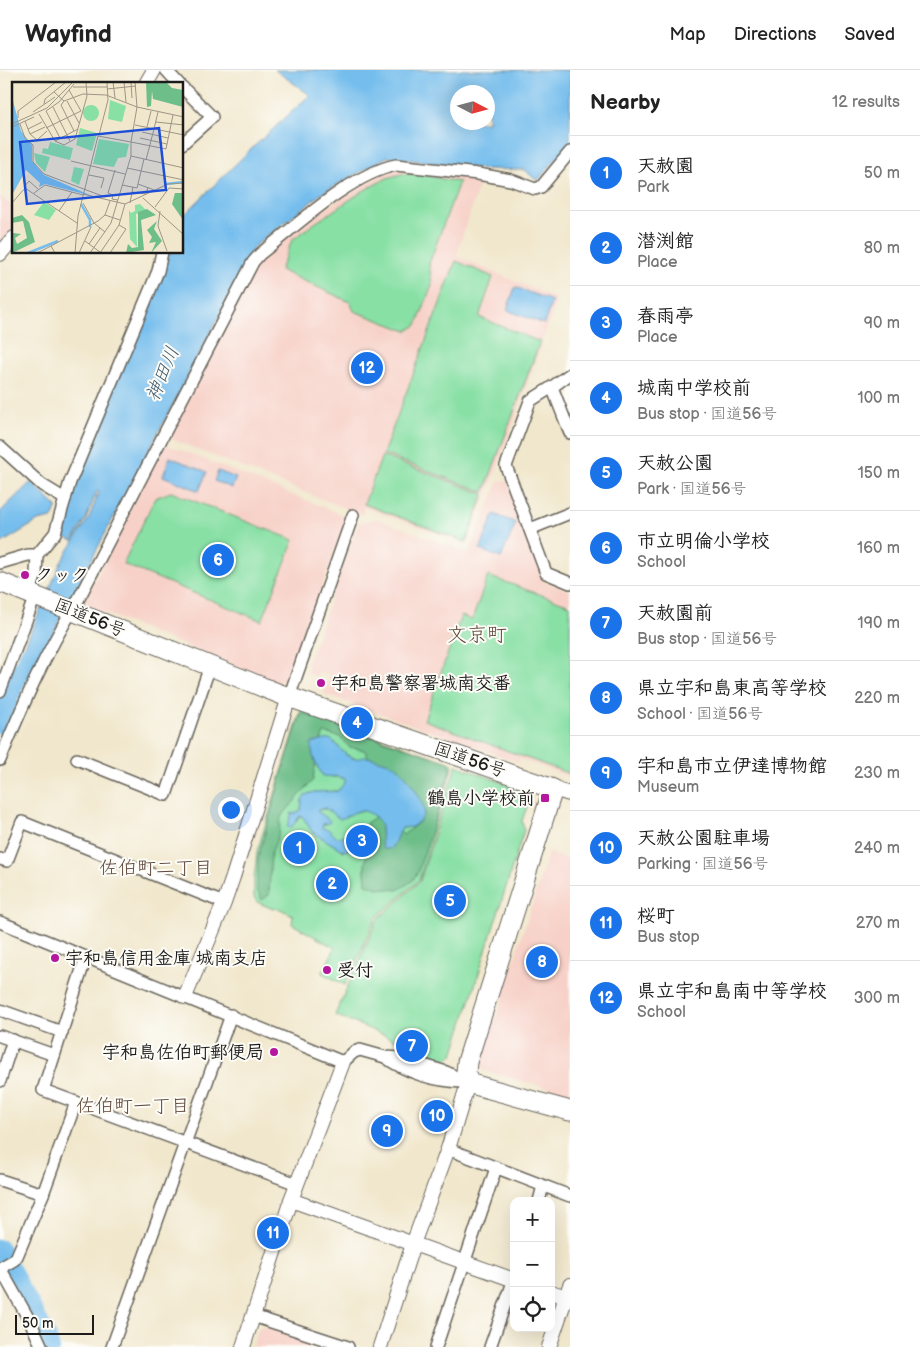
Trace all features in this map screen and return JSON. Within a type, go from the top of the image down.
[{"type":"highway","name":"国道56号","points":[[0,582],[289,697],[562,792],[467,1062],[468,1083]]},
{"type":"highway","points":[[468,1083],[570,1111]]},
{"type":"street","points":[[147,82],[154,70]]},
{"type":"street","points":[[166,70],[177,82]]},
{"type":"street","points":[[184,89],[212,117],[184,142]]},
{"type":"street","points":[[0,760],[26,698],[70,609],[254,262],[260,254],[338,192],[383,167],[396,165],[478,174],[512,180],[535,189],[541,187],[570,152]]},
{"type":"street","points":[[0,254],[12,240]]},
{"type":"street","points":[[0,691],[34,596],[37,555],[55,533],[70,482],[158,271],[162,254]]},
{"type":"street","points":[[570,374],[530,401],[506,466],[546,573],[570,583]]},
{"type":"street","points":[[552,387],[570,433]]},
{"type":"street","points":[[0,447],[42,485],[65,499]]},
{"type":"street","points":[[530,529],[570,513]]},
{"type":"street","points":[[185,997],[224,903],[289,697],[354,516]]},
{"type":"street","points":[[0,563],[28,555],[37,555]]},
{"type":"street","points":[[77,759],[166,795],[210,666]]},
{"type":"street","points":[[0,859],[7,861],[22,822],[224,903]]},
{"type":"street","points":[[0,922],[343,1062]]},
{"type":"street","points":[[86,957],[43,1090],[297,1184]]},
{"type":"street","points":[[0,1010],[62,1032]]},
{"type":"street","points":[[112,1347],[231,1015]]},
{"type":"street","points":[[0,1036],[54,1055]]},
{"type":"street","points":[[0,1081],[13,1040]]},
{"type":"street","points":[[243,1347],[291,1200],[343,1062],[354,1052],[360,1050],[385,1057],[401,1058],[446,1072],[468,1083],[448,1149],[413,1244],[380,1347]]},
{"type":"street","points":[[42,1347],[32,1323],[1,1269],[14,1260],[43,1194],[76,1102]]},
{"type":"street","points":[[448,1149],[570,1196]]},
{"type":"street","points":[[436,1347],[496,1168]]},
{"type":"street","points":[[0,1180],[43,1194]]},
{"type":"street","points":[[540,1197],[543,1186]]},
{"type":"street","points":[[291,1200],[510,1279]]},
{"type":"street","points":[[490,1347],[511,1287]]},
{"type":"street","points":[[550,1347],[568,1296],[555,1293]]},
{"type":"street","points":[[253,1316],[348,1347]]},
{"type":"shaded area","points":[[397,169],[481,179],[456,256],[557,299],[498,466],[467,544],[364,507],[362,515],[166,437],[259,260],[269,250],[335,202],[385,173]]},
{"type":"shaded area","points":[[0,196],[12,206],[12,229],[0,243]]},
{"type":"shaded area","points":[[163,443],[343,515],[345,522],[289,680],[279,683],[87,606],[86,598]]},
{"type":"shaded area","points":[[499,480],[507,481],[545,582],[570,591],[570,777],[520,759],[518,762],[324,694],[330,675],[318,672],[316,676],[307,673],[309,666],[307,665],[358,523],[377,519],[469,553]]},
{"type":"shaded area","points":[[548,853],[570,860],[570,1094],[485,1071],[481,1065]]},
{"type":"shaded area","points":[[265,1326],[328,1347],[252,1347],[259,1328]]},
{"type":"green space","points":[[401,174],[418,174],[459,182],[429,264],[432,285],[417,325],[407,331],[354,311],[350,302],[280,270],[292,240],[363,191],[387,178]]},
{"type":"green space","points":[[456,261],[493,277],[479,317],[540,342],[484,492],[383,454]]},
{"type":"green space","points":[[382,456],[484,494],[466,542],[364,504]]},
{"type":"green space","points":[[171,492],[294,540],[262,621],[123,564],[155,498]]},
{"type":"green space","points":[[488,576],[570,605],[570,774],[424,720],[461,616],[472,620]]},
{"type":"green space","points":[[301,710],[453,764],[419,880],[376,918],[345,985],[322,973],[335,948],[292,924],[293,915],[257,902],[254,897],[254,879],[257,852]],"holes":[[[334,741],[342,751],[359,759],[412,827],[402,828],[397,834],[366,810],[353,812],[327,809],[318,810],[327,824],[323,824],[322,828],[338,837],[352,831],[356,833],[344,851],[312,832],[304,817],[300,816],[296,822],[292,813],[295,815],[301,810],[302,800],[314,792],[338,791],[346,782],[345,779],[339,777],[329,777]]]},
{"type":"green space","points":[[301,713],[449,762],[451,768],[418,872],[412,881],[398,890],[378,888],[366,884],[365,866],[370,840],[366,823],[377,816],[393,823],[403,835],[419,822],[417,807],[374,766],[364,750],[349,747],[340,737],[324,733],[317,752],[313,780],[281,817],[279,833],[271,854],[269,895],[262,900],[257,890],[258,858]]},
{"type":"green space","points":[[456,765],[527,792],[530,798],[522,821],[524,830],[453,1055],[445,1060],[335,1015],[377,920],[420,881]]},
{"type":"water","points":[[275,70],[570,70],[570,144],[537,181],[525,170],[484,169],[387,157],[321,194],[255,246],[248,256],[249,259],[28,681],[13,673],[61,562],[89,518],[99,492],[97,491],[86,519],[73,541],[59,534],[78,474],[167,254],[184,254],[184,215],[310,95]]},
{"type":"water","points":[[515,287],[552,301],[544,324],[507,310]]},
{"type":"water","points":[[170,457],[207,472],[199,491],[163,476]]},
{"type":"water","points":[[218,471],[236,478],[232,488],[214,481]]},
{"type":"water","points":[[31,482],[57,507],[52,518],[38,521],[0,544],[0,512]]},
{"type":"water","points":[[494,514],[516,523],[501,558],[480,550]]},
{"type":"water","points":[[330,739],[344,753],[353,758],[368,757],[394,765],[403,773],[418,794],[424,808],[422,817],[412,827],[402,828],[390,849],[383,849],[381,827],[378,820],[364,811],[340,819],[325,808],[318,810],[330,821],[323,824],[322,828],[328,829],[336,837],[352,831],[356,833],[354,848],[344,851],[312,832],[303,817],[300,816],[291,828],[287,827],[292,813],[295,814],[301,810],[302,800],[305,795],[314,792],[338,791],[345,782],[345,779],[339,777],[323,776],[314,760],[312,743]]},
{"type":"waterway","name":"神田川","points":[[0,724],[15,683],[30,653]]},
{"type":"waterway","name":"神田川","points":[[0,1249],[47,1337],[50,1347]]},
{"type":"place","name":"県立宇和島南中等学校","points":[[367,368]]},
{"type":"place","name":"市立明倫小学校","points":[[218,560]]},
{"type":"place","name":"クック","points":[[25,575]]},
{"type":"place","name":"宇和島警察署城南交番","points":[[321,683]]},
{"type":"place","name":"城南中学校前","points":[[357,723]]},
{"type":"place","name":"鶴島小学校前","points":[[545,798]]},
{"type":"place","name":"春雨亭","points":[[362,841]]},
{"type":"place","name":"天赦園","points":[[299,848]]},
{"type":"place","name":"潜渕館","points":[[332,884]]},
{"type":"place","name":"天赦公園","points":[[450,901]]},
{"type":"place","name":"宇和島信用金庫 城南支店","points":[[55,958]]},
{"type":"place","name":"県立宇和島東高等学校","points":[[542,962]]},
{"type":"place","name":"受付","points":[[327,970]]},
{"type":"place","name":"天赦園前","points":[[412,1046]]},
{"type":"place","name":"宇和島佐伯町郵便局","points":[[274,1052]]},
{"type":"place","name":"天赦公園駐車場","points":[[437,1116]]},
{"type":"place","name":"宇和島市立伊達博物館","points":[[387,1131]]},
{"type":"place","name":"桜町","points":[[273,1233]]},
{"type":"district","name":"文京町","points":[[477,635]]},
{"type":"district","name":"佐伯町二丁目","points":[[156,868]]},
{"type":"district","name":"佐伯町一丁目","points":[[133,1106]]}]
